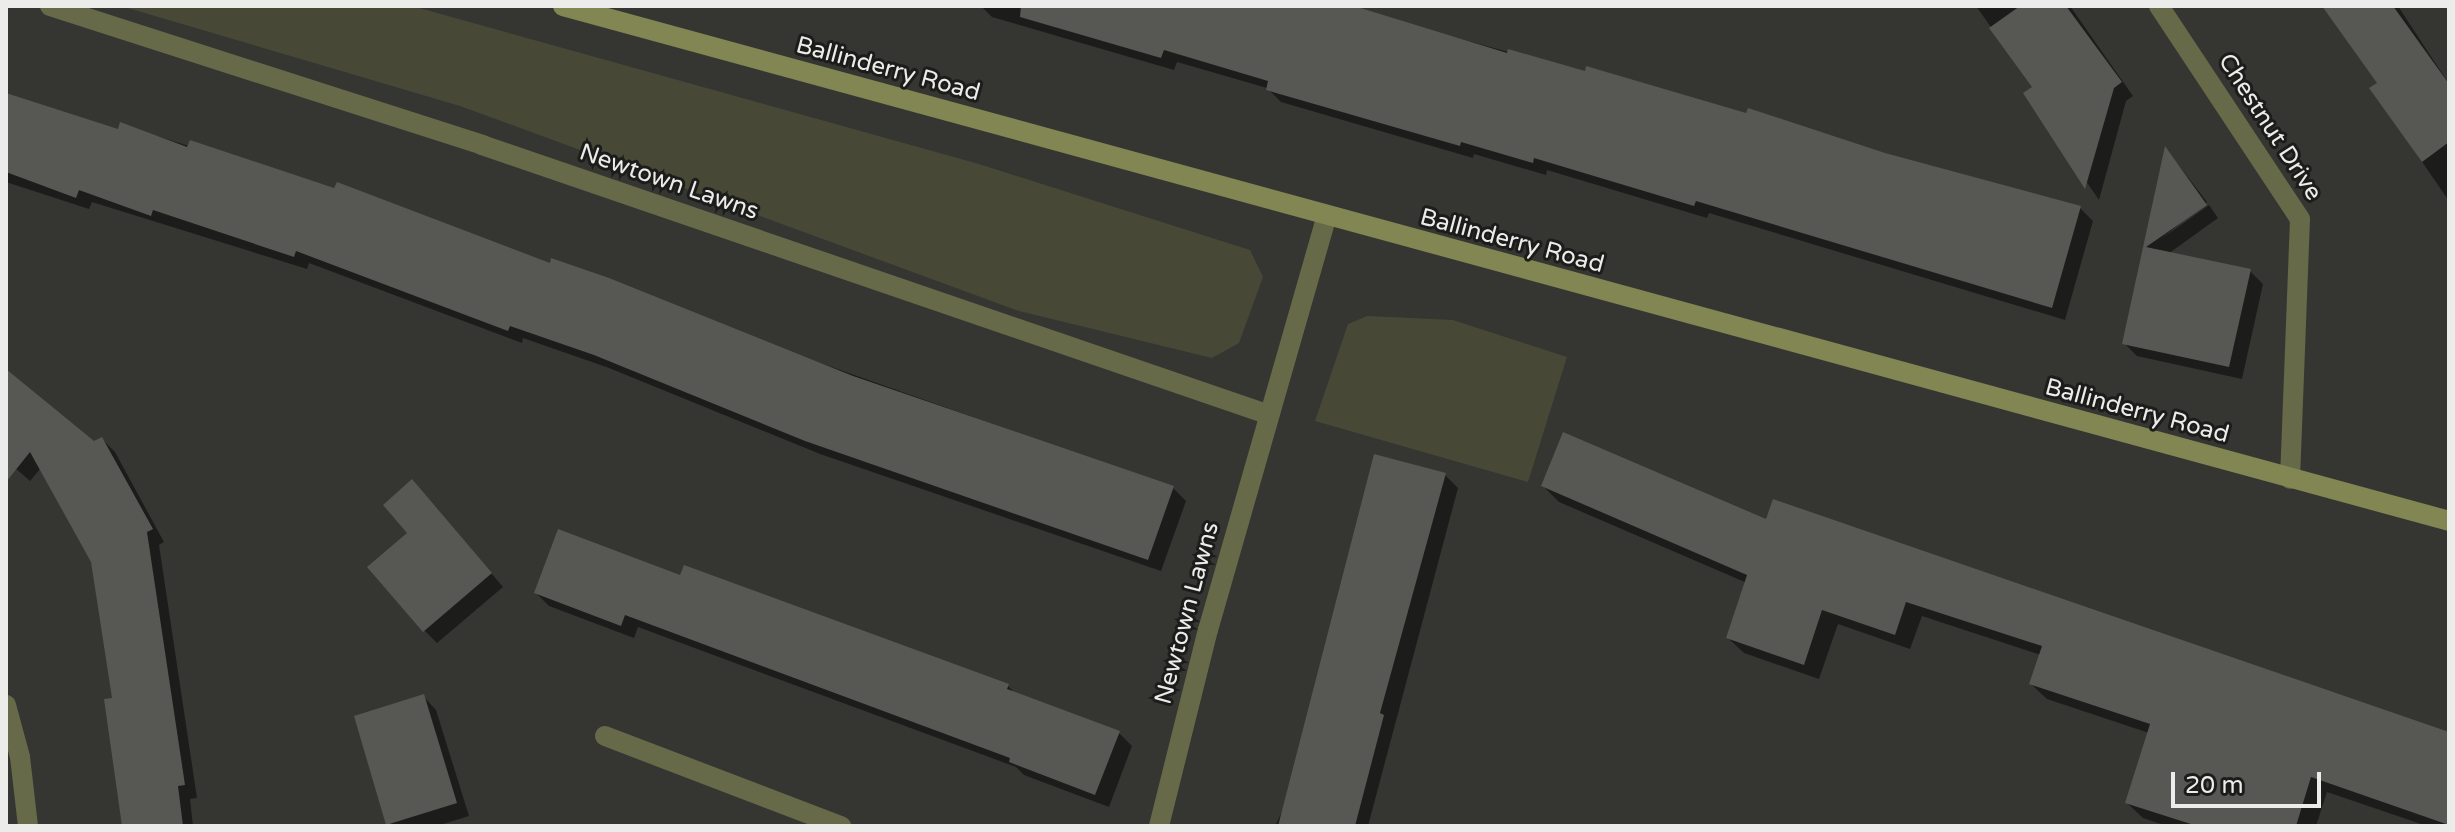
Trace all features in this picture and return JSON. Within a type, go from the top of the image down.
[{"type":"street","name":"Newtown Lawns","points":[[50,6],[482,145],[1267,414]]},
{"type":"street","name":"Ballinderry Road","points":[[563,6],[1326,218],[2449,521]]},
{"type":"street","name":"Chestnut Drive","points":[[2159,6],[2300,219],[2290,479]]},
{"type":"street","name":"Newtown Lawns","points":[[1159,826],[1267,414],[1326,218]]},
{"type":"street","points":[[6,705],[20,757],[28,826]]},
{"type":"street","points":[[605,736],[841,826]]},
{"type":"green space","points":[[121,6],[412,6],[979,164],[1250,250],[1263,277],[1239,343],[1212,358],[1019,311],[460,106]]},
{"type":"green space","points":[[1367,316],[1453,320],[1567,357],[1528,482],[1315,421],[1348,324]]},
{"type":"building","points":[[1021,6],[1354,6],[1507,53],[1508,49],[1585,71],[1586,66],[1746,113],[1748,108],[1885,153],[2081,206],[2052,308],[1696,201],[1694,206],[1534,158],[1533,163],[1461,142],[1460,146],[1266,90],[1268,81],[1164,50],[1161,58],[1020,17]]},
{"type":"building","points":[[2020,6],[2066,6],[2122,82],[2114,88],[2085,189],[2023,93],[2032,87],[1989,28]]},
{"type":"building","points":[[2322,6],[2393,6],[2449,84],[2449,142],[2422,162],[2369,88],[2377,83]]},
{"type":"building","points":[[6,93],[118,129],[120,122],[187,147],[190,140],[334,188],[337,182],[550,263],[551,258],[609,278],[853,376],[1174,486],[1148,560],[805,441],[594,355],[510,326],[508,331],[296,251],[294,257],[153,210],[151,216],[79,190],[76,198],[6,172]]},
{"type":"building","points":[[2165,146],[2207,205],[2146,247],[2251,269],[2229,367],[2122,344]]},
{"type":"building","points":[[6,369],[94,441],[102,437],[153,529],[147,532],[185,785],[178,786],[183,826],[122,826],[104,699],[112,698],[91,562],[30,452],[6,482]]},
{"type":"building","points":[[1563,432],[1766,519],[1773,499],[2449,732],[2449,825],[2311,777],[2296,826],[2197,826],[2125,803],[2150,724],[2029,684],[2042,646],[1906,602],[1895,635],[1822,610],[1804,665],[1726,638],[1747,575],[1541,486]]},
{"type":"building","points":[[1374,454],[1446,473],[1380,713],[1384,715],[1355,826],[1278,826]]},
{"type":"building","points":[[412,479],[492,573],[423,632],[367,567],[407,533],[383,505]]},
{"type":"building","points":[[558,529],[680,575],[684,565],[1009,684],[1007,689],[1120,731],[1095,795],[1009,762],[1010,758],[625,615],[621,626],[534,593]]},
{"type":"building","points":[[424,694],[457,803],[386,825],[354,716]]}]
